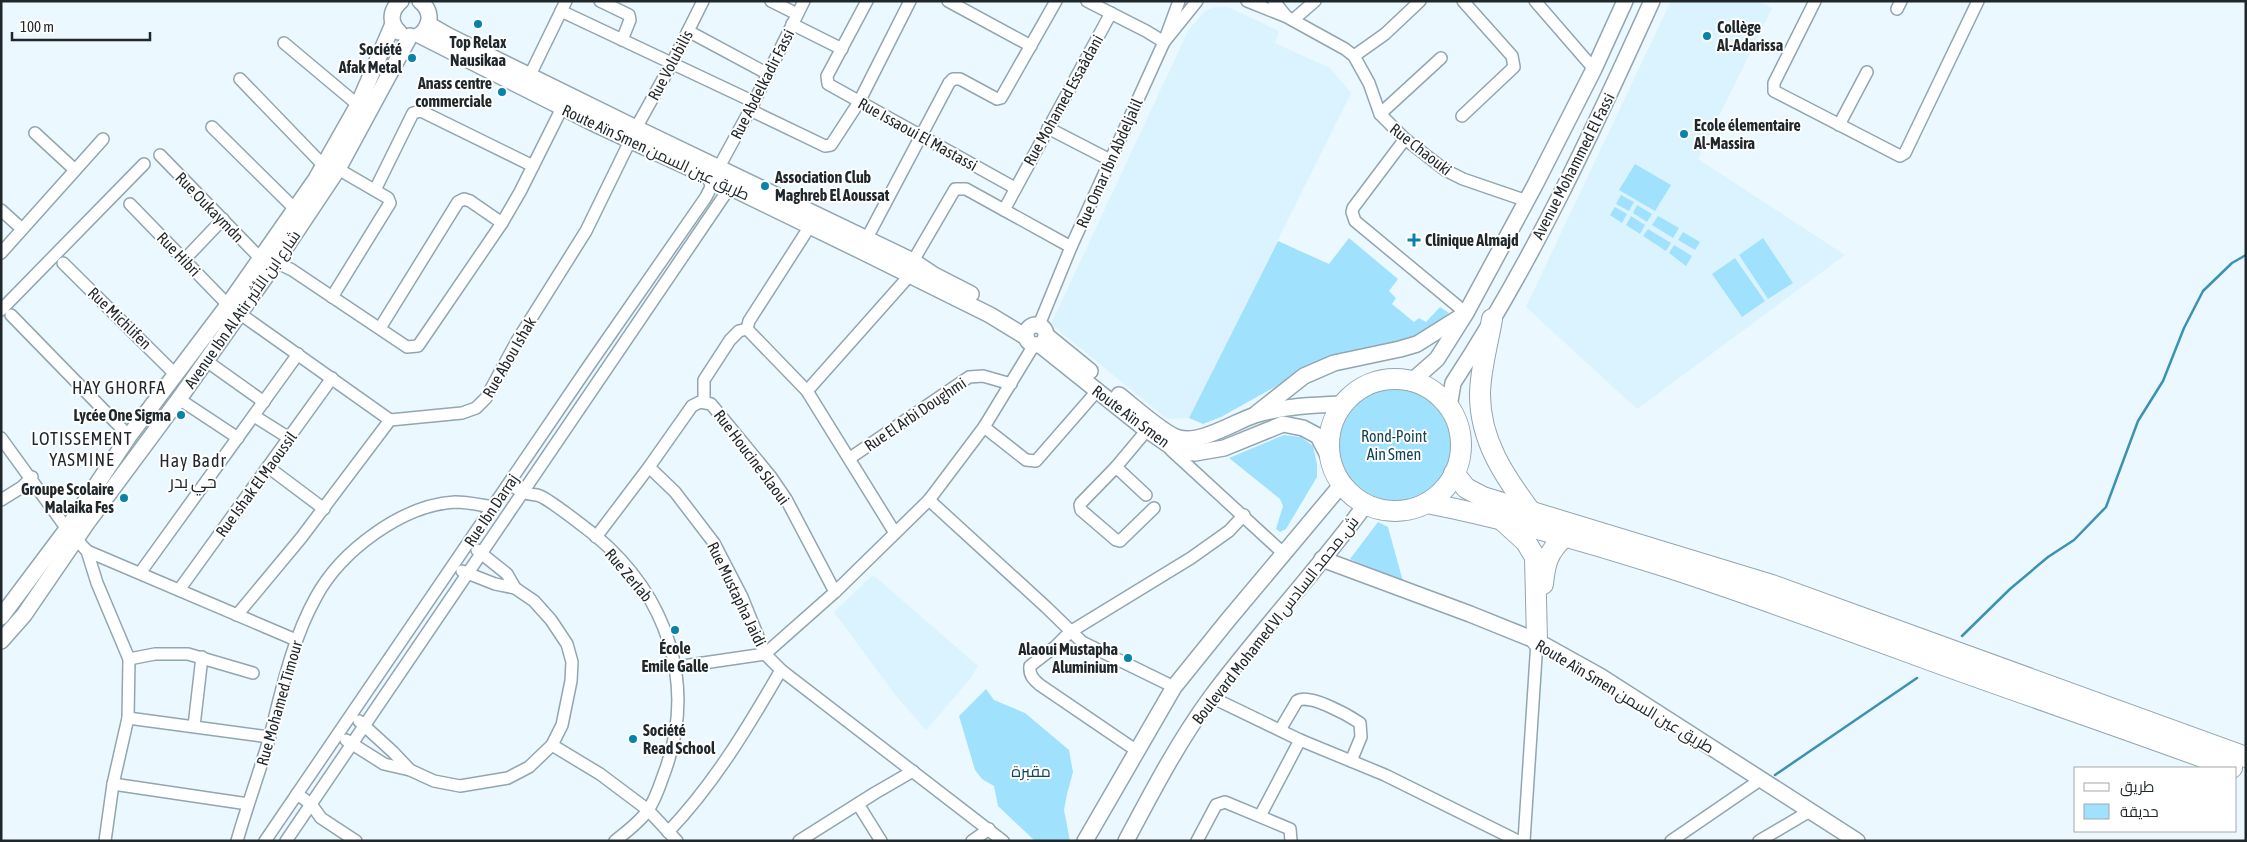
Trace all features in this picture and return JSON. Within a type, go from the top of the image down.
[{"type":"highway","points":[[1492,319],[1480,395],[1483,424],[1493,455],[1507,480],[1531,512]]},
{"type":"highway","points":[[1394,379],[1412,381],[1434,392],[1449,407],[1457,424],[1460,455],[1454,473],[1442,491],[1427,503],[1396,511],[1383,510],[1366,504],[1352,496],[1342,484],[1331,461],[1329,446],[1331,430],[1336,415],[1343,404],[1356,392],[1374,382],[1394,379]]},
{"type":"highway","points":[[1454,473],[1466,488],[1474,493],[1531,512],[1684,556],[1772,585],[2246,757]]},
{"type":"highway","points":[[1427,503],[1500,518],[1741,592],[2229,767]]},
{"type":"highway","points":[[1500,518],[1526,542],[1535,557],[1537,641]]},
{"type":"highway","points":[[1537,641],[1545,567],[1553,548],[1564,537]]},
{"type":"main road","name":"Avenue Mohammed El Fassi","points":[[1412,381],[1437,359],[1466,313],[1527,201],[1594,69],[1625,1]]},
{"type":"main road","name":"Avenue Mohammed El Fassi","points":[[1449,407],[1453,383],[1492,319],[1535,242],[1582,150],[1652,1]]},
{"type":"main road","points":[[393,9],[400,33],[419,32],[430,17],[427,4]]},
{"type":"main road","name":"Avenue Ibn Al Atir شارع ابن الأثير","points":[[268,260],[295,209],[331,168],[358,105],[393,9]]},
{"type":"main road","name":"Route Aïn Smen طريق عين السمن","points":[[419,32],[449,36],[530,75],[633,135]]},
{"type":"main road","name":"Route Aïn Smen طريق عين السمن","points":[[419,32],[562,108],[633,135],[867,238],[912,268]]},
{"type":"main road","name":"Avenue Ibn Al Atir شارع ابن الأثير","points":[[1,641],[24,615],[179,398],[205,360],[234,309],[331,168],[419,32]]},
{"type":"main road","name":"Route Aïn Smen طريق عين السمن","points":[[714,172],[730,187],[810,226],[912,268],[934,275],[990,304],[1036,336]]},
{"type":"main road","name":"Avenue Ibn Al Atir شارع ابن الأثير","points":[[1,617],[77,540],[130,436],[176,374],[234,309]]},
{"type":"main road","points":[[1254,415],[1304,376],[1334,363],[1418,344],[1466,313]]},
{"type":"main road","name":"Route Aïn Smen","points":[[1036,336],[1152,434],[1180,452],[1195,453],[1224,448],[1283,424],[1310,430],[1318,436],[1331,461]]},
{"type":"main road","name":"Route Aïn Smen","points":[[1036,336],[1177,438],[1189,439],[1214,432],[1254,415],[1289,407],[1343,404]]},
{"type":"main road","name":"Boulevard Mohamed VI ش. محمد السادس","points":[[1085,841],[1174,687],[1342,484]]},
{"type":"main road","name":"Boulevard Mohamed VI ش. محمد السادس","points":[[1126,841],[1182,741],[1211,697],[1366,504]]},
{"type":"main road","name":"Route Aïn Smen طريق عين السمن","points":[[1322,560],[1537,641],[1600,676],[1857,841]]},
{"type":"street","points":[[600,1],[629,15],[630,20],[622,40]]},
{"type":"street","name":"Rue Volubilis","points":[[633,135],[672,63],[702,1]]},
{"type":"street","points":[[771,1],[842,49],[868,1]]},
{"type":"street","name":"Rue Abdelkadir Fassi","points":[[714,172],[752,106],[804,1]]},
{"type":"street","points":[[530,75],[563,6],[622,40],[672,63],[824,146],[834,142],[859,102],[910,1]]},
{"type":"street","points":[[948,1],[1031,46]]},
{"type":"street","points":[[867,238],[951,80],[960,79],[997,99],[1001,98],[1056,1]]},
{"type":"street","points":[[1087,1],[1164,42],[1197,1]]},
{"type":"street","name":"Rue Omar Ibn Abdeljalil","points":[[765,654],[835,592],[929,500],[984,427],[1011,384],[1036,336],[1070,247],[1164,42],[1179,1]]},
{"type":"street","name":"Rue Chaouki","points":[[1247,1],[1290,18],[1354,56],[1369,83],[1380,114],[1405,139],[1452,174],[1527,201]]},
{"type":"street","points":[[1274,1],[1290,18],[1315,1]]},
{"type":"street","points":[[1354,56],[1385,34],[1420,1]]},
{"type":"street","points":[[1462,116],[1514,67],[1512,56],[1463,1]]},
{"type":"street","points":[[1535,1],[1594,69]]},
{"type":"street","points":[[1816,1],[1774,88],[1776,93],[1895,155],[1902,156],[1978,1]]},
{"type":"street","name":"Rue Mohamed Essaâdani","points":[[1004,210],[1111,13]]},
{"type":"street","points":[[688,31],[768,74]]},
{"type":"street","points":[[284,43],[358,105]]},
{"type":"street","name":"Rue Issaoui El Mastassi","points":[[842,49],[827,76],[828,84],[1015,188]]},
{"type":"street","points":[[1380,114],[1441,58]]},
{"type":"street","points":[[1839,125],[1867,72]]},
{"type":"street","points":[[240,79],[331,168],[388,198],[390,205],[332,297]]},
{"type":"street","points":[[380,328],[458,202],[464,199],[470,201],[502,223],[562,108]]},
{"type":"street","points":[[374,190],[416,111],[421,111],[533,166]]},
{"type":"street","points":[[212,127],[295,209]]},
{"type":"street","points":[[1048,128],[1110,160]]},
{"type":"street","points":[[35,133],[75,170]]},
{"type":"street","name":"Rue Abou Ishak","points":[[390,420],[462,413],[472,411],[482,403],[517,341],[586,231],[633,135]]},
{"type":"street","points":[[1,252],[104,139]]},
{"type":"street","points":[[1405,139],[1353,208],[1353,217],[1466,313]]},
{"type":"street","name":"Rue Oukaymdn","points":[[160,155],[223,219],[268,260],[292,270],[407,347],[418,346],[502,223]]},
{"type":"street","points":[[130,436],[6,312],[144,164]]},
{"type":"street","name":"Rue Ibn Darraj","points":[[265,841],[706,197],[714,172]]},
{"type":"street","name":"Rue Ibn Darraj","points":[[286,841],[730,187]]},
{"type":"street","points":[[807,391],[912,268],[955,189],[966,189],[1070,247]]},
{"type":"street","name":"Rue Hibri","points":[[130,204],[234,309],[390,420]]},
{"type":"street","points":[[1,210],[22,230]]},
{"type":"street","points":[[184,260],[223,219]]},
{"type":"street","points":[[748,330],[749,321],[810,226]]},
{"type":"street","points":[[676,241],[689,249]]},
{"type":"street","name":"Rue Michlifen","points":[[63,263],[176,374]]},
{"type":"street","points":[[748,330],[807,391],[895,533]]},
{"type":"street","points":[[704,402],[704,380],[730,340],[739,331],[748,330]]},
{"type":"street","points":[[140,573],[298,354]]},
{"type":"street","points":[[205,360],[264,402]]},
{"type":"street","points":[[590,364],[604,374]]},
{"type":"street","name":"Rue El Arbi Doughmi","points":[[850,458],[969,377],[982,376],[1011,384]]},
{"type":"street","name":"Rue Ishak El Maoussil","points":[[179,590],[332,378]]},
{"type":"street","points":[[984,427],[1026,460],[1036,461],[1098,390]]},
{"type":"street","points":[[179,398],[238,438]]},
{"type":"street","name":"Rue Houcine Slaoui","points":[[596,537],[692,406],[704,402],[712,405],[778,488],[835,592]]},
{"type":"street","points":[[254,416],[289,438]]},
{"type":"street","points":[[236,615],[324,509],[390,420]]},
{"type":"street","points":[[1154,508],[1120,541],[1116,540],[1081,510],[1080,506],[1116,467],[1152,434],[1283,553]]},
{"type":"street","points":[[1,438],[32,477],[77,540],[98,583],[129,659],[128,718],[114,784],[105,841]]},
{"type":"street","points":[[268,467],[324,509]]},
{"type":"street","name":"Rue Mustapha Jaidi","points":[[649,467],[685,504],[714,543],[728,569],[765,654]]},
{"type":"street","points":[[1116,467],[1146,494]]},
{"type":"street","points":[[519,469],[533,479],[540,496]]},
{"type":"street","points":[[1,500],[22,487],[32,477]]},
{"type":"street","name":"Rue ZerIab","points":[[509,484],[524,493],[540,496],[596,537],[637,579],[655,606],[668,637],[676,667],[677,724],[670,757],[648,810],[615,841]]},
{"type":"street","points":[[929,500],[1082,642],[1174,687]]},
{"type":"street","name":"Rue Mohamed Timour","points":[[237,841],[296,640],[315,598],[332,574],[364,543],[386,526],[421,510],[443,504],[464,503],[493,507]]},
{"type":"street","points":[[1137,751],[1033,679],[1030,666],[1056,646],[1070,632],[1191,558],[1230,531],[1244,516]]},
{"type":"street","points":[[77,540],[140,573],[296,640]]},
{"type":"street","points":[[339,734],[384,764],[410,770],[434,781],[460,786],[508,778],[529,767],[552,745],[562,725],[568,700],[572,662],[567,644],[551,620],[534,601],[515,588],[507,574],[469,543]]},
{"type":"street","points":[[454,566],[467,575],[505,587],[515,588]]},
{"type":"street","points":[[1524,841],[1537,641]]},
{"type":"street","points":[[129,659],[175,653],[202,657],[253,673]]},
{"type":"street","points":[[676,667],[765,654],[781,670],[1004,841]]},
{"type":"street","points":[[194,726],[202,657]]},
{"type":"street","points":[[668,832],[691,808],[714,779],[781,670]]},
{"type":"street","points":[[1211,697],[1300,740],[1385,775],[1518,841]]},
{"type":"street","points":[[1280,730],[1297,701],[1307,698],[1319,702],[1360,723],[1361,737],[1351,761]]},
{"type":"street","points":[[352,715],[410,770]]},
{"type":"street","points":[[128,718],[269,737]]},
{"type":"street","points":[[1260,816],[1300,740]]},
{"type":"street","points":[[552,745],[600,774],[648,810],[677,841]]},
{"type":"street","points":[[800,841],[913,771]]},
{"type":"street","points":[[1671,841],[1760,780]]},
{"type":"street","points":[[114,784],[248,804]]},
{"type":"street","points":[[297,794],[311,804],[321,818],[356,841]]},
{"type":"street","points":[[1197,841],[1216,805],[1221,802],[1231,804],[1290,829],[1292,834],[1291,841]]},
{"type":"street","points":[[858,804],[881,841]]},
{"type":"street","points":[[288,806],[302,817],[321,818]]},
{"type":"street","points":[[1759,841],[1810,811]]},
{"type":"street","points":[[972,841],[989,829]]},
{"type":"shaded area","points":[[1671,1],[1758,1],[1772,8],[1698,159],[1845,255],[1637,409],[1526,307]]},
{"type":"shaded area","points":[[1215,7],[1228,7],[1279,31],[1275,43],[1330,68],[1351,93],[1189,418],[1167,419],[1051,324],[1189,29],[1205,11]]},
{"type":"shaded area","points":[[873,575],[978,666],[970,679],[926,730],[897,697],[834,612]]},
{"type":"green space","points":[[1635,164],[1671,185],[1655,211],[1619,190]]},
{"type":"green space","points":[[1621,195],[1634,202],[1629,211],[1616,204]]},
{"type":"green space","points":[[1637,205],[1652,214],[1647,222],[1633,213]]},
{"type":"green space","points":[[1615,207],[1627,214],[1622,223],[1610,215]]},
{"type":"green space","points":[[1631,216],[1645,225],[1640,234],[1626,225]]},
{"type":"green space","points":[[1658,216],[1679,228],[1673,238],[1652,225]]},
{"type":"green space","points":[[1648,229],[1671,243],[1666,251],[1643,236]]},
{"type":"green space","points":[[1683,232],[1700,242],[1695,250],[1678,240]]},
{"type":"green space","points":[[1349,238],[1398,279],[1389,291],[1396,298],[1392,304],[1414,322],[1419,318],[1426,322],[1440,307],[1449,313],[1425,331],[1405,340],[1343,353],[1325,359],[1221,417],[1203,424],[1189,418],[1278,241],[1329,264]]},
{"type":"green space","points":[[1763,238],[1793,283],[1768,299],[1739,255]]},
{"type":"green space","points":[[1674,245],[1692,256],[1686,266],[1669,253]]},
{"type":"green space","points":[[1735,258],[1765,301],[1742,317],[1712,274]]},
{"type":"green space","name":"Rond-Point Ain Smen","points":[[1395,389],[1417,393],[1436,405],[1448,424],[1452,446],[1448,468],[1436,487],[1417,499],[1395,503],[1373,499],[1354,487],[1342,468],[1338,446],[1342,424],[1354,405],[1373,393]]},
{"type":"green space","points":[[1284,435],[1301,437],[1313,446],[1317,464],[1317,477],[1286,529],[1280,532],[1276,529],[1283,506],[1280,499],[1229,458]]},
{"type":"green space","points":[[1378,522],[1388,527],[1404,585],[1350,559]]},
{"type":"green space","name":"مقبرة","points":[[986,689],[994,700],[1025,713],[1069,750],[1073,772],[1064,810],[1070,841],[1035,841],[998,806],[994,786],[982,779],[975,770],[959,716]]},
{"type":"waterway","points":[[1962,636],[2010,589],[2048,557],[2074,540],[2106,507],[2138,421],[2163,381],[2184,328],[2203,291],[2232,263],[2246,255]]},
{"type":"waterway","points":[[1775,775],[1917,678]]},
{"type":"place","name":"Top Relax Nausikaa","points":[[478,24]]},
{"type":"place","name":"Collège Al-Adarissa","points":[[1707,36]]},
{"type":"place","name":"Société Afak Metal","points":[[412,58]]},
{"type":"place","name":"Anass centre commerciale","points":[[502,92]]},
{"type":"place","name":"Ecole élementaire Al-Massira","points":[[1684,134]]},
{"type":"place","name":"Association Club Maghreb El Aoussat","points":[[765,186]]},
{"type":"place","name":"Clinique Almajd","points":[[1414,240]]},
{"type":"place","name":"Lycée One Sigma","points":[[181,415]]},
{"type":"place","name":"Groupe Scolaire Malaika Fes","points":[[124,498]]},
{"type":"place","name":"École Emile Galle","points":[[675,630]]},
{"type":"place","name":"Alaoui Mustapha Aluminium","points":[[1128,658]]},
{"type":"place","name":"Société Read School","points":[[633,739]]},
{"type":"district","name":"HAY GHORFA","points":[[119,388]]},
{"type":"district","name":"LOTISSEMENT YASMINE","points":[[82,449]]},
{"type":"district","name":"Hay Badr حي بدر","points":[[193,471]]}]
